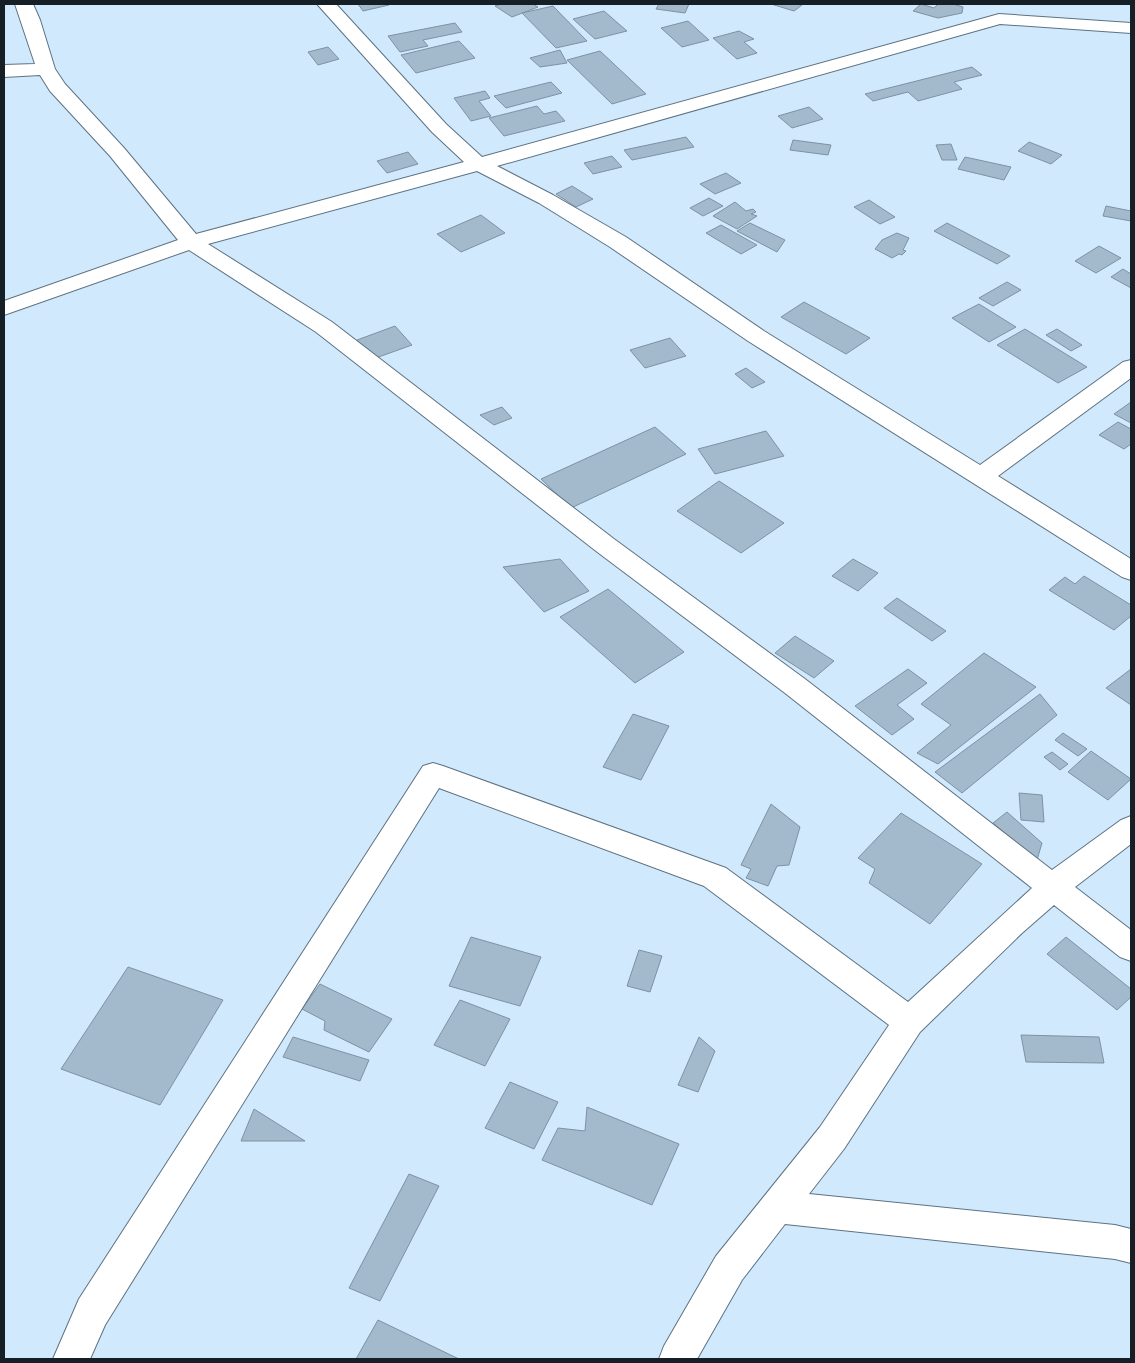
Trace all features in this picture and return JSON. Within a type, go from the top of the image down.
[{"type":"street","points":[[24,4],[32,20],[46,69],[58,87],[117,152],[191,242],[324,327],[605,545],[795,686],[1131,948]]},
{"type":"street","points":[[326,4],[439,128],[478,164],[546,199],[618,242],[756,336],[1131,571]]},
{"type":"street","points":[[980,4],[999,18]]},
{"type":"street","points":[[4,308],[191,242],[478,164],[999,18],[1131,28]]},
{"type":"street","points":[[4,71],[46,69]]},
{"type":"street","points":[[981,477],[1131,367]]},
{"type":"street","points":[[71,1359],[92,1312],[433,774],[715,877],[909,1022]]},
{"type":"street","points":[[677,1359],[729,1268],[832,1138],[909,1022],[1011,924],[1054,887],[1131,828]]},
{"type":"street","points":[[777,1207],[1105,1241],[1131,1246]]},
{"type":"building","points":[[358,4],[388,4],[389,5],[363,11]]},
{"type":"building","points":[[502,4],[533,4],[538,7],[512,17],[495,6]]},
{"type":"building","points":[[659,4],[689,4],[685,13],[656,9]]},
{"type":"building","points":[[771,4],[800,4],[802,5],[794,11]]},
{"type":"building","points":[[921,4],[934,8],[938,4],[953,4],[963,7],[962,13],[938,18],[913,11]]},
{"type":"building","points":[[553,6],[587,41],[556,48],[522,13]]},
{"type":"building","points":[[604,11],[627,31],[595,39],[573,19]]},
{"type":"building","points":[[688,21],[709,40],[682,47],[661,28]]},
{"type":"building","points":[[455,23],[462,32],[423,40],[428,46],[400,52],[388,36]]},
{"type":"building","points":[[739,31],[754,39],[744,42],[757,53],[737,59],[713,38]]},
{"type":"building","points":[[459,41],[475,58],[416,73],[401,55]]},
{"type":"building","points":[[328,47],[339,59],[318,65],[308,52]]},
{"type":"building","points":[[560,50],[567,63],[540,67],[530,58]]},
{"type":"building","points":[[600,51],[646,94],[612,104],[567,60]]},
{"type":"building","points":[[972,67],[982,75],[954,82],[962,89],[918,101],[908,92],[873,101],[865,94]]},
{"type":"building","points":[[551,82],[562,93],[506,108],[494,96]]},
{"type":"building","points":[[485,91],[490,98],[479,101],[491,116],[471,121],[454,98]]},
{"type":"building","points":[[537,106],[544,114],[556,111],[565,121],[504,136],[489,118]]},
{"type":"building","points":[[809,107],[823,119],[792,128],[778,116]]},
{"type":"building","points":[[686,137],[694,147],[632,160],[624,150]]},
{"type":"building","points":[[793,140],[831,145],[828,155],[790,150]]},
{"type":"building","points":[[1029,142],[1062,155],[1051,164],[1018,151]]},
{"type":"building","points":[[951,144],[957,160],[942,160],[936,145]]},
{"type":"building","points":[[408,152],[418,164],[387,173],[377,161]]},
{"type":"building","points":[[612,156],[622,167],[593,174],[584,163]]},
{"type":"building","points":[[965,157],[1011,167],[1004,180],[958,169]]},
{"type":"building","points":[[726,173],[741,183],[715,194],[700,184]]},
{"type":"building","points":[[572,186],[593,199],[576,207],[556,194]]},
{"type":"building","points":[[709,198],[723,206],[703,216],[690,208]]},
{"type":"building","points":[[869,200],[895,217],[880,224],[854,207]]},
{"type":"building","points":[[735,202],[746,211],[753,209],[756,212],[751,214],[757,216],[737,229],[713,216]]},
{"type":"building","points":[[1106,206],[1131,211],[1131,221],[1103,216]]},
{"type":"building","points":[[481,215],[505,233],[461,252],[437,234]]},
{"type":"building","points":[[750,223],[785,240],[777,252],[737,231]]},
{"type":"building","points":[[947,223],[1010,256],[997,264],[934,231]]},
{"type":"building","points":[[721,225],[757,245],[741,254],[706,233]]},
{"type":"building","points":[[897,233],[909,238],[903,250],[906,251],[902,255],[899,254],[892,258],[875,249],[882,240]]},
{"type":"building","points":[[1099,246],[1121,258],[1096,273],[1075,261]]},
{"type":"building","points":[[1123,269],[1131,274],[1131,288],[1111,277]]},
{"type":"building","points":[[1007,282],[1021,290],[993,306],[979,298]]},
{"type":"building","points":[[804,302],[870,338],[846,354],[781,317]]},
{"type":"building","points":[[979,304],[1016,327],[989,342],[952,318]]},
{"type":"building","points":[[395,326],[412,345],[373,359],[357,340]]},
{"type":"building","points":[[1025,329],[1087,367],[1058,383],[997,345]]},
{"type":"building","points":[[1057,329],[1082,345],[1071,351],[1046,335]]},
{"type":"building","points":[[670,338],[686,356],[645,368],[630,350]]},
{"type":"building","points":[[746,368],[765,382],[752,388],[735,374]]},
{"type":"building","points":[[1131,402],[1131,423],[1114,414]]},
{"type":"building","points":[[502,407],[512,418],[494,425],[480,415]]},
{"type":"building","points":[[1118,422],[1131,429],[1131,444],[1124,449],[1099,435]]},
{"type":"building","points":[[655,427],[686,454],[571,508],[541,479]]},
{"type":"building","points":[[766,431],[784,456],[715,474],[698,449]]},
{"type":"building","points":[[719,481],[784,523],[741,553],[677,511]]},
{"type":"building","points":[[560,559],[589,591],[544,612],[503,567]]},
{"type":"building","points":[[853,559],[878,573],[858,591],[832,576]]},
{"type":"building","points":[[1084,576],[1131,605],[1131,616],[1114,630],[1049,590],[1065,577],[1075,584]]},
{"type":"building","points":[[608,589],[684,652],[635,683],[560,617]]},
{"type":"building","points":[[897,598],[946,631],[932,641],[884,608]]},
{"type":"building","points":[[795,636],[834,661],[814,678],[775,653]]},
{"type":"building","points":[[984,653],[1036,687],[938,764],[917,753],[951,725],[921,704]]},
{"type":"building","points":[[908,669],[927,683],[897,705],[914,719],[892,735],[855,706]]},
{"type":"building","points":[[1131,669],[1131,705],[1106,688]]},
{"type":"building","points":[[1040,694],[1057,715],[962,793],[935,772]]},
{"type":"building","points":[[633,714],[669,726],[641,780],[603,767]]},
{"type":"building","points":[[1063,733],[1087,749],[1078,756],[1055,740]]},
{"type":"building","points":[[1091,751],[1131,779],[1108,800],[1068,772]]},
{"type":"building","points":[[1052,752],[1068,764],[1060,770],[1044,757]]},
{"type":"building","points":[[1019,793],[1042,795],[1044,822],[1021,820]]},
{"type":"building","points":[[771,804],[800,827],[789,865],[777,866],[768,886],[746,878],[751,869],[741,865]]},
{"type":"building","points":[[1007,812],[1042,843],[1037,860],[993,823]]},
{"type":"building","points":[[901,813],[982,864],[930,924],[869,883],[875,869],[858,858]]},
{"type":"building","points":[[471,937],[541,957],[520,1006],[449,986]]},
{"type":"building","points":[[1066,937],[1131,989],[1131,997],[1117,1010],[1047,954]]},
{"type":"building","points":[[639,950],[662,956],[650,992],[627,986]]},
{"type":"building","points":[[128,967],[223,1000],[160,1105],[61,1069]]},
{"type":"building","points":[[320,984],[392,1019],[369,1052],[324,1030],[325,1021],[302,1009]]},
{"type":"building","points":[[460,1000],[510,1019],[485,1066],[434,1045]]},
{"type":"building","points":[[1021,1035],[1099,1037],[1104,1063],[1026,1062]]},
{"type":"building","points":[[293,1037],[369,1060],[360,1081],[283,1057]]},
{"type":"building","points":[[699,1037],[715,1051],[698,1092],[678,1085]]},
{"type":"building","points":[[510,1082],[558,1102],[534,1149],[485,1128]]},
{"type":"building","points":[[587,1107],[679,1144],[652,1205],[542,1160],[558,1128],[585,1131]]},
{"type":"building","points":[[254,1109],[305,1141],[241,1141]]},
{"type":"building","points":[[409,1174],[439,1186],[380,1301],[349,1288]]},
{"type":"building","points":[[378,1320],[459,1359],[356,1359]]}]
